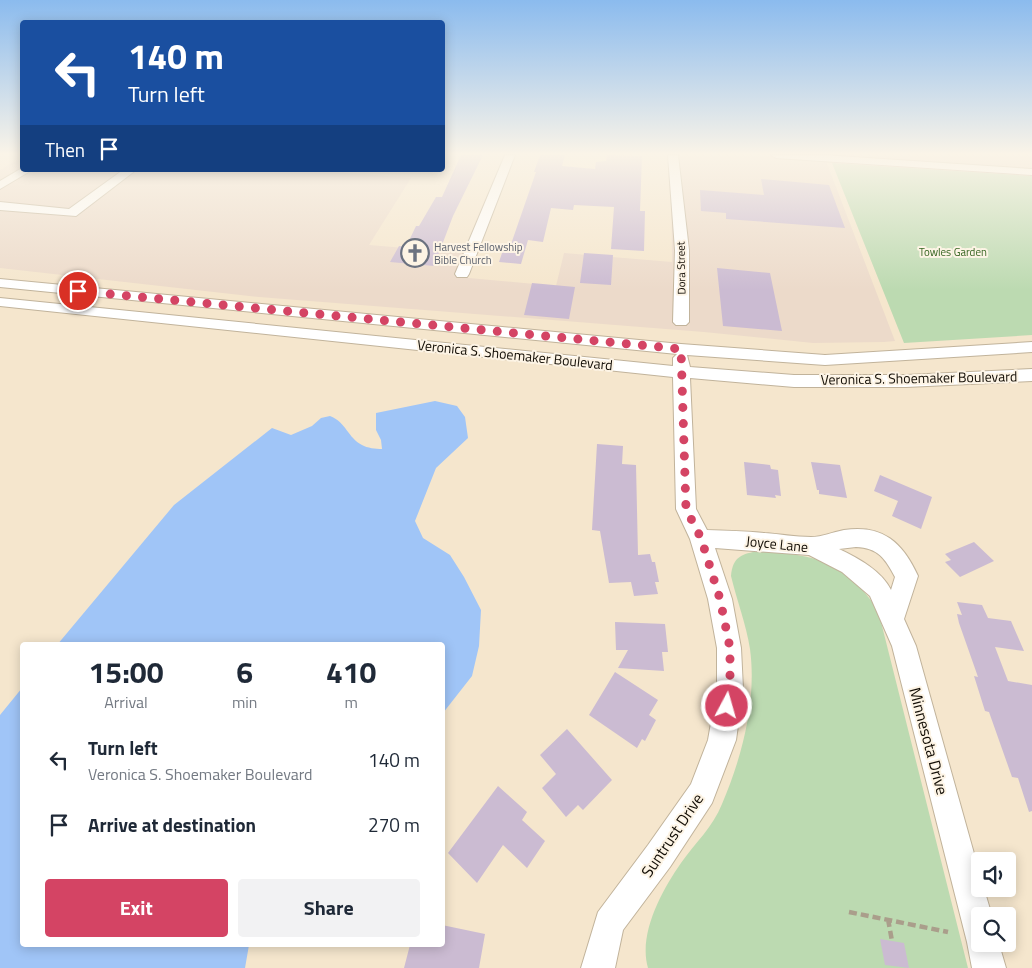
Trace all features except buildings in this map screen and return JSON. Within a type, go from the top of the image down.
[{"type":"street","points":[[0,206],[72,213],[89,200]]},
{"type":"street","points":[[462,274],[492,200]]},
{"type":"street","name":"Dora Street","points":[[677,200],[682,250],[681,322]]},
{"type":"street","name":"Veronica S. Shoemaker Boulevard","points":[[0,283],[681,360],[794,381],[906,381],[1032,375]]},
{"type":"street","name":"Veronica S. Shoemaker Boulevard","points":[[0,302],[681,360],[826,360],[1032,347]]},
{"type":"street","name":"Suntrust Drive","points":[[598,968],[609,923],[659,856],[702,793],[722,740],[730,689],[730,648],[720,599],[701,538],[686,509],[681,360]]},
{"type":"street","points":[[812,546],[857,536],[881,541],[899,559],[907,576],[892,618]]},
{"type":"street","name":"Joyce Lane","points":[[701,538],[812,546],[850,565]]},
{"type":"street","name":"Minnesota Drive","points":[[850,565],[879,589],[904,646],[973,907]]},
{"type":"street","points":[[985,952],[989,968]]},
{"type":"path","points":[[849,912],[948,932]]},
{"type":"path","points":[[888,919],[892,941]]},
{"type":"shaded area","points":[[0,200],[397,200],[369,245],[465,253],[458,277],[556,286],[564,253],[672,262],[671,200],[841,200],[895,341],[813,343],[704,332],[259,297],[0,268]]},
{"type":"green space","name":"Towles Garden","points":[[847,200],[1032,200],[1032,335],[904,343]]},
{"type":"green space","points":[[759,551],[779,552],[813,558],[827,564],[841,571],[854,581],[878,610],[968,968],[648,968],[646,941],[649,927],[660,899],[666,886],[686,856],[709,828],[718,812],[736,767],[746,728],[752,669],[744,622],[731,576],[734,564],[739,557]]},
{"type":"water","points":[[435,401],[457,406],[465,417],[468,438],[436,468],[415,521],[423,538],[450,555],[481,610],[479,646],[472,676],[445,710],[445,642],[60,642],[174,505],[272,428],[291,435],[312,426],[321,418],[330,416],[340,422],[357,442],[366,447],[382,449],[381,440],[376,430],[376,413]]},
{"type":"water","points":[[20,690],[20,947],[249,947],[245,968],[0,968],[0,715]]},
{"type":"place","name":"Harvest Fellowship Bible Church","points":[[415,253]]},
{"type":"route","points":[[78,291],[681,349],[686,509],[701,538],[720,599],[730,648],[730,689],[727,706]]}]
